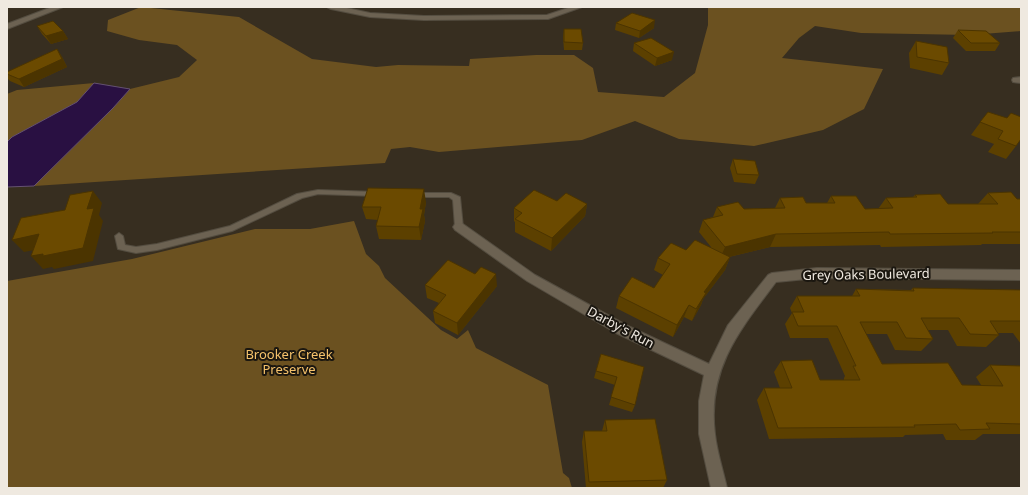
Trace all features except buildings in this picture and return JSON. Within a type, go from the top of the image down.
[{"type":"street","points":[[7,27],[60,7]]},
{"type":"street","points":[[331,7],[370,15],[424,18],[548,17],[578,7]]},
{"type":"street","name":"Darby's Run","points":[[459,227],[532,278],[621,329],[712,372]]},
{"type":"street","name":"Grey Oaks Boulevard","points":[[719,488],[707,434],[707,402],[712,372],[733,329],[772,278],[817,273],[1021,275]]},
{"type":"lane","points":[[119,236],[122,247],[136,250],[157,247],[232,228],[300,196],[318,192],[385,194]]},
{"type":"lane","points":[[408,195],[451,195],[457,199],[459,227]]},
{"type":"green space","points":[[141,7],[239,17],[312,59],[376,67],[398,65],[469,66],[470,59],[536,55],[574,55],[593,68],[598,92],[664,97],[695,73],[708,25],[708,7],[1021,7],[1021,31],[970,35],[861,33],[815,26],[799,38],[782,58],[883,69],[864,109],[823,130],[754,146],[679,139],[635,121],[582,140],[439,152],[410,147],[391,149],[385,163],[34,186],[113,108],[130,89],[179,77],[197,60],[177,45],[139,40],[107,31],[108,20]]},
{"type":"green space","points":[[94,83],[77,102],[12,137],[7,142],[7,94],[17,90]]},
{"type":"green space","name":"Brooker Creek Preserve","points":[[354,221],[366,254],[379,266],[385,278],[441,330],[457,339],[468,330],[476,348],[548,385],[563,473],[569,478],[572,488],[7,488],[7,281],[132,259],[255,229],[310,229]]},
{"type":"shaded area","points":[[94,83],[130,89],[113,108],[34,186],[7,187],[7,142],[12,137],[77,102]]}]
